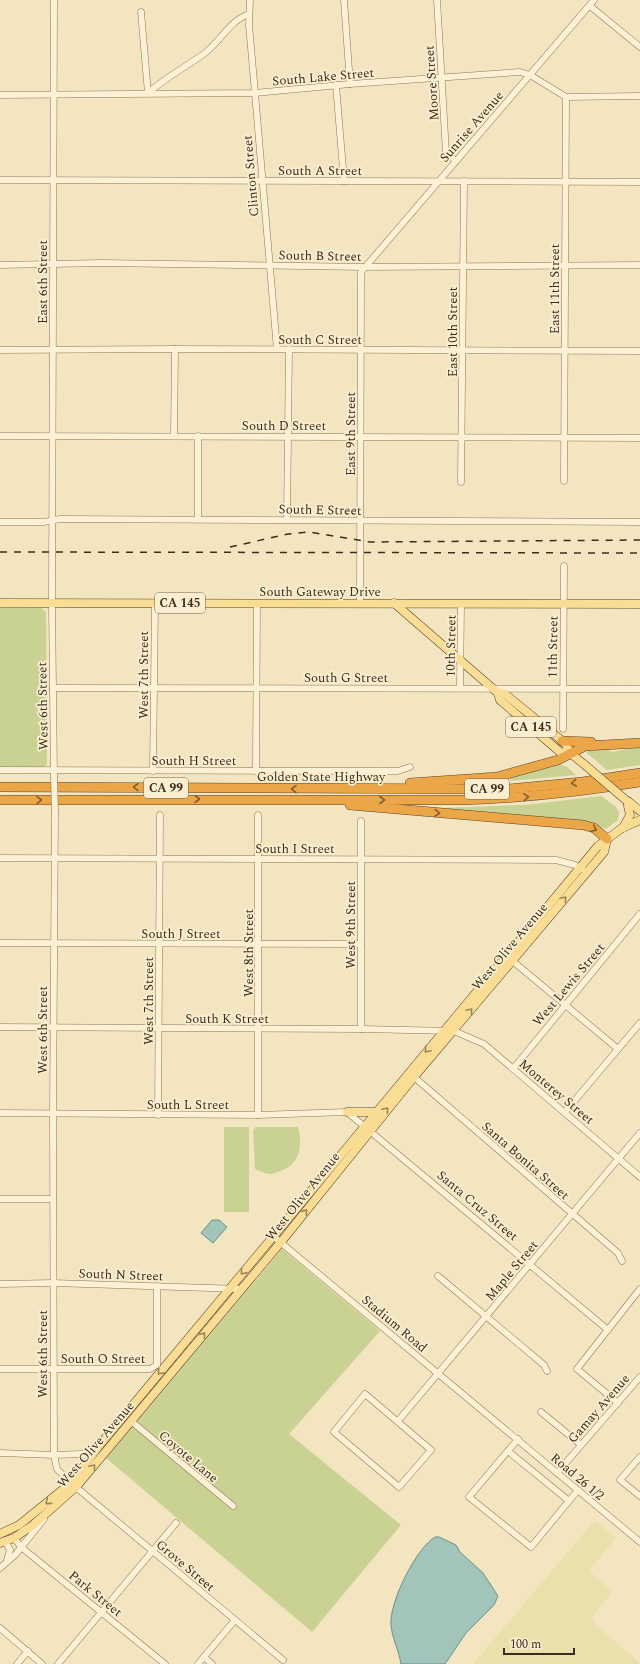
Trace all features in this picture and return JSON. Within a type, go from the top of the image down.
[{"type":"highway","points":[[562,741],[610,742],[614,744]]},
{"type":"highway","points":[[333,789],[497,777],[558,760],[585,746],[640,743]]},
{"type":"highway","name":"Golden State Highway","points":[[0,787],[509,789],[582,782],[640,773]]},
{"type":"highway","name":"Golden State Highway","points":[[0,800],[462,800],[514,798],[592,790],[640,782]]},
{"type":"highway","points":[[329,800],[362,807],[583,825],[594,828],[607,839]]},
{"type":"main road","name":"South Gateway Drive","points":[[0,603],[640,604]]},
{"type":"main road","name":"CA 145","points":[[394,603],[495,691],[500,700],[560,752],[570,753]]},
{"type":"main road","name":"CA 145","points":[[495,691],[505,694],[566,744],[570,753],[640,811]]},
{"type":"main road","points":[[622,828],[630,815],[627,801]]},
{"type":"main road","name":"West Olive Avenue","points":[[0,1534],[20,1525],[73,1485],[90,1458],[273,1236],[367,1127],[414,1077],[454,1031],[510,958],[583,870],[598,846],[622,828],[640,820]]},
{"type":"main road","name":"West Olive Avenue","points":[[56,1505],[132,1421],[281,1242],[367,1127],[375,1112],[443,1031],[510,958]]},
{"type":"main road","points":[[348,1112],[375,1112]]},
{"type":"main road","points":[[3,1542],[14,1538],[56,1505]]},
{"type":"main road","points":[[14,1538],[15,1534],[33,1518],[33,1515]]},
{"type":"street","name":"East 6th Street","points":[[52,564],[54,0]]},
{"type":"street","name":"Clinton Street","points":[[250,0],[249,14],[255,93],[277,349]]},
{"type":"street","points":[[344,0],[350,84]]},
{"type":"street","name":"Moore Street","points":[[437,0],[446,153],[456,161]]},
{"type":"street","name":"Sunrise Avenue","points":[[364,267],[594,0]]},
{"type":"street","points":[[590,6],[640,47]]},
{"type":"street","points":[[141,12],[148,92]]},
{"type":"street","points":[[148,92],[212,47],[236,20],[249,14]]},
{"type":"street","name":"South Lake Street","points":[[0,94],[53,95],[148,92],[255,93],[336,85],[520,72],[530,75],[566,97]]},
{"type":"street","points":[[336,85],[344,181]]},
{"type":"street","points":[[566,97],[640,96]]},
{"type":"street","name":"East 11th Street","points":[[564,481],[566,97]]},
{"type":"street","name":"South A Street","points":[[0,180],[262,180],[565,183],[640,182]]},
{"type":"street","name":"East 10th Street","points":[[462,482],[464,182]]},
{"type":"street","name":"South B Street","points":[[0,265],[102,263],[364,267],[464,265],[640,265]]},
{"type":"street","name":"East 9th Street","points":[[360,603],[361,272],[364,267]]},
{"type":"street","points":[[174,436],[175,349]]},
{"type":"street","name":"South C Street","points":[[0,350],[277,349],[640,351]]},
{"type":"street","points":[[287,519],[289,350]]},
{"type":"street","name":"South D Street","points":[[0,436],[640,438]]},
{"type":"street","points":[[198,436],[198,518]]},
{"type":"street","name":"South E Street","points":[[0,522],[52,521],[60,519],[198,518],[361,521],[640,522]]},
{"type":"street","name":"West 6th Street","points":[[52,564],[55,858],[53,1114],[54,1455],[57,1469],[73,1485]]},
{"type":"street","name":"11th Street","points":[[563,728],[564,566]]},
{"type":"street","name":"West 7th Street","points":[[153,771],[155,603]]},
{"type":"street","points":[[256,770],[257,603]]},
{"type":"street","name":"10th Street","points":[[460,688],[461,604]]},
{"type":"street","name":"South G Street","points":[[53,688],[460,688],[495,691],[640,689]]},
{"type":"street","name":"South H Street","points":[[0,770],[54,773],[256,770],[398,771],[410,767]]},
{"type":"street","name":"West 7th Street","points":[[158,1115],[160,815]]},
{"type":"street","name":"West 8th Street","points":[[258,815],[258,1115]]},
{"type":"street","name":"West 9th Street","points":[[361,821],[361,1028]]},
{"type":"street","name":"South I Street","points":[[0,858],[556,860],[565,861],[583,870]]},
{"type":"street","name":"West Lewis Street","points":[[513,1069],[564,1004],[640,914]]},
{"type":"street","name":"South J Street","points":[[0,943],[361,944]]},
{"type":"street","points":[[510,958],[618,1049]]},
{"type":"street","points":[[565,1112],[640,1024]]},
{"type":"street","name":"South K Street","points":[[0,1027],[159,1029],[361,1028],[454,1031]]},
{"type":"street","name":"Monterey Street","points":[[454,1031],[484,1044],[640,1177]]},
{"type":"street","name":"Santa Bonita Street","points":[[414,1077],[618,1253],[622,1261]]},
{"type":"street","points":[[348,1112],[367,1127]]},
{"type":"street","name":"South L Street","points":[[0,1113],[258,1115],[348,1112]]},
{"type":"street","name":"Santa Cruz Street","points":[[367,1127],[608,1330]]},
{"type":"street","name":"Maple Street","points":[[398,1421],[640,1133]]},
{"type":"street","points":[[0,1199],[54,1199]]},
{"type":"street","name":"Stadium Road","points":[[273,1236],[502,1426]]},
{"type":"street","points":[[438,1276],[544,1365],[547,1371]]},
{"type":"street","name":"South N Street","points":[[0,1284],[53,1283],[241,1289]]},
{"type":"street","name":"South O Street","points":[[0,1370],[150,1370],[157,1365],[156,1286]]},
{"type":"street","points":[[618,1403],[577,1369],[640,1290]]},
{"type":"street","name":"Gamay Avenue","points":[[557,1473],[580,1444],[618,1403],[640,1376]]},
{"type":"street","points":[[365,1394],[398,1421],[431,1450],[399,1487],[334,1432],[365,1394]]},
{"type":"street","points":[[541,1412],[580,1444]]},
{"type":"street","name":"Coyote Lane","points":[[132,1421],[233,1506]]},
{"type":"street","name":"Road 26 1/2","points":[[502,1426],[639,1540]]},
{"type":"street","points":[[518,1439],[469,1497],[531,1548],[578,1490]]},
{"type":"street","points":[[508,1450],[569,1501]]},
{"type":"street","points":[[0,1453],[54,1455],[82,1454],[90,1458]]},
{"type":"street","points":[[640,1457],[620,1480],[640,1496]]},
{"type":"street","name":"Grove Street","points":[[73,1485],[283,1660]]},
{"type":"street","name":"West Olive Avenue","points":[[0,1568],[6,1560],[15,1554],[56,1505]]},
{"type":"street","points":[[58,1664],[176,1524]]},
{"type":"street","name":"Park Street","points":[[14,1538],[21,1547],[165,1664]]},
{"type":"street","points":[[3,1542],[10,1550],[6,1560]]},
{"type":"street","points":[[198,1664],[235,1620]]},
{"type":"street","points":[[0,1628],[42,1664]]},
{"type":"street","points":[[17,1664],[28,1651]]},
{"type":"street","points":[[204,1657],[212,1664]]},
{"type":"shaded area","points":[[595,1520],[616,1538],[589,1571],[613,1591],[592,1617],[595,1621],[594,1623],[640,1663],[473,1664]]},
{"type":"green space","points":[[0,608],[41,608],[46,612],[47,764],[45,767],[0,767]]},
{"type":"green space","points":[[640,746],[640,765],[607,770],[587,753],[587,750],[608,750],[613,752]]},
{"type":"green space","points":[[558,764],[566,766],[576,775],[510,781],[510,777]]},
{"type":"green space","points":[[601,796],[615,806],[619,812],[618,820],[606,829],[596,825],[442,811],[442,808],[525,805]]},
{"type":"green space","points":[[224,1127],[249,1127],[249,1212],[224,1212]]},
{"type":"green space","points":[[256,1127],[298,1127],[300,1147],[296,1159],[292,1164],[287,1168],[271,1174],[255,1169],[253,1130]]},
{"type":"green space","points":[[282,1249],[380,1331],[289,1434],[401,1525],[312,1632],[106,1458]]},
{"type":"water","points":[[212,1220],[219,1220],[227,1227],[213,1243],[201,1233]]},
{"type":"water","points":[[435,1537],[439,1537],[456,1545],[460,1552],[483,1573],[498,1596],[494,1605],[466,1633],[445,1664],[401,1664],[391,1625],[394,1604],[412,1564],[420,1552]]},
{"type":"railway","points":[[230,547],[288,534],[309,532],[370,542],[640,540]]},
{"type":"railway","points":[[0,552],[640,553]]}]
